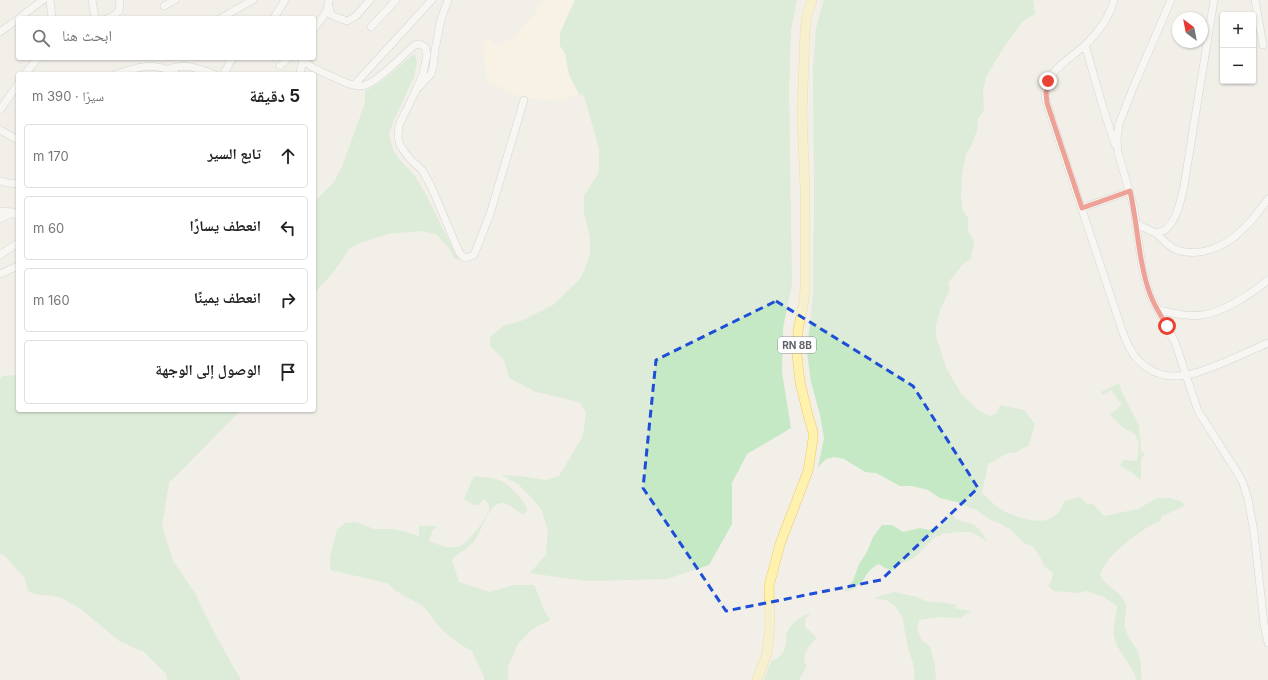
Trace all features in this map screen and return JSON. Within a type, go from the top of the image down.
[{"type":"main road","name":"RN 8B","points":[[757,680],[767,653],[770,624],[769,586],[780,544],[808,471],[813,439],[811,424],[800,382],[797,355],[798,331],[805,288],[805,189],[802,114],[805,32],[807,15],[812,0]]},
{"type":"street","points":[[23,16],[43,0]]},
{"type":"street","points":[[50,0],[52,16]]},
{"type":"street","points":[[92,0],[95,16]]},
{"type":"street","points":[[113,16],[119,11],[119,0]]},
{"type":"street","points":[[164,6],[175,0]]},
{"type":"street","points":[[224,16],[252,0]]},
{"type":"street","points":[[275,16],[285,0]]},
{"type":"street","points":[[329,3],[331,15],[347,20],[356,16],[370,0]]},
{"type":"street","points":[[371,27],[396,0]]},
{"type":"street","points":[[354,85],[432,0]]},
{"type":"street","points":[[417,88],[431,74],[441,20],[448,0]]},
{"type":"street","points":[[1114,0],[1101,28],[1085,45],[1064,61],[1052,74],[1046,87],[1045,98],[1130,350],[1144,365],[1160,374],[1173,376],[1187,375],[1200,371],[1240,356],[1268,343]]},
{"type":"street","points":[[1118,152],[1117,140],[1119,124],[1136,80],[1171,0]]},
{"type":"street","points":[[1156,233],[1164,230],[1176,214],[1184,186],[1214,0]]},
{"type":"street","points":[[1255,0],[1263,45]]},
{"type":"street","points":[[316,27],[324,17],[329,3]]},
{"type":"street","points":[[0,32],[16,21]]},
{"type":"street","points":[[304,60],[312,67],[354,85],[361,86],[370,83],[415,45],[420,44],[426,49],[427,54],[423,74],[399,125],[399,140],[400,145],[410,159],[422,170],[431,186],[459,252],[466,258],[474,255],[490,214],[524,100]]},
{"type":"street","points":[[1085,45],[1105,116],[1130,191],[1144,274],[1150,295],[1175,342],[1198,411],[1237,472],[1243,483],[1248,499],[1254,532],[1264,624],[1268,643]]},
{"type":"street","points":[[27,72],[36,60]]},
{"type":"street","points":[[225,72],[232,60]]},
{"type":"street","points":[[280,66],[286,60]]},
{"type":"street","points":[[300,72],[303,60]]},
{"type":"street","points":[[122,72],[142,66],[157,66],[173,72]]},
{"type":"street","points":[[168,69],[178,66],[189,66],[208,72]]},
{"type":"street","points":[[0,110],[16,87]]},
{"type":"street","points":[[0,130],[16,139]]},
{"type":"street","points":[[0,181],[16,184]]},
{"type":"street","points":[[1082,208],[1130,191]]},
{"type":"street","points":[[1136,224],[1156,233],[1165,243],[1176,250],[1199,252],[1211,249],[1228,241],[1242,230],[1268,199]]},
{"type":"street","points":[[0,211],[16,214]]},
{"type":"street","points":[[0,219],[16,214]]},
{"type":"street","points":[[0,255],[16,244]]},
{"type":"street","points":[[0,274],[16,267]]},
{"type":"street","points":[[1158,310],[1187,316],[1204,315],[1225,308],[1246,296],[1268,280]]},
{"type":"highlighted area","points":[[776,301],[913,386],[978,488],[881,580],[726,611],[643,488],[656,360]]},
{"type":"shaded area","points":[[544,0],[575,0],[560,33],[569,75],[579,94],[558,101],[520,97],[488,81],[484,61],[483,43],[486,38],[497,45],[515,38]]},
{"type":"green space","points":[[575,0],[797,0],[791,30],[789,90],[792,284],[783,328],[782,372],[791,428],[747,454],[732,483],[732,524],[709,565],[667,579],[585,581],[529,573],[546,554],[548,530],[541,509],[519,485],[502,475],[546,480],[559,476],[583,436],[586,412],[579,402],[536,392],[509,378],[504,360],[490,346],[490,337],[503,326],[521,321],[553,305],[581,278],[590,255],[590,237],[584,213],[584,196],[599,172],[599,148],[584,96],[579,94],[569,75],[565,53],[560,46],[560,33]]},
{"type":"green space","points":[[824,0],[1033,0],[1035,14],[1023,21],[1002,50],[986,77],[983,91],[984,110],[978,119],[977,130],[972,144],[966,154],[962,174],[961,196],[963,211],[968,218],[968,231],[974,240],[971,259],[963,264],[948,283],[950,289],[940,310],[936,325],[936,336],[946,368],[962,395],[979,411],[990,416],[997,413],[1000,405],[1024,410],[1035,424],[1029,445],[1015,453],[1010,452],[988,464],[982,493],[995,505],[1018,517],[1040,521],[1054,517],[1060,511],[1064,501],[1080,497],[1087,504],[1093,504],[1104,516],[1138,509],[1157,498],[1170,498],[1180,501],[1185,505],[1161,517],[1161,521],[1146,528],[1117,550],[1100,574],[1105,582],[1120,595],[1125,602],[1125,628],[1138,652],[1141,680],[1137,680],[1132,668],[1115,641],[1114,628],[1117,606],[1102,596],[1087,591],[1079,593],[1053,591],[1048,585],[1051,582],[1053,573],[1045,567],[1038,553],[1032,546],[1024,543],[1011,530],[987,518],[978,511],[957,502],[940,498],[928,490],[912,486],[900,486],[876,473],[865,472],[844,459],[834,457],[826,459],[818,467],[824,438],[820,415],[811,382],[807,352],[813,294],[813,69],[816,28]]},
{"type":"green space","points":[[412,55],[415,55],[417,61],[414,77],[389,134],[394,152],[415,176],[424,191],[459,261],[453,257],[450,249],[436,234],[420,231],[388,234],[365,241],[350,248],[332,274],[316,291],[316,200],[334,182],[342,167],[365,103],[365,91],[384,80]]},
{"type":"green space","points":[[16,375],[16,412],[239,412],[169,483],[162,526],[173,561],[195,593],[216,636],[241,680],[168,680],[166,674],[144,652],[119,641],[81,609],[60,597],[35,594],[28,591],[24,577],[4,555],[0,554],[0,378],[3,376]]},
{"type":"green space","points":[[1119,383],[1139,426],[1141,451],[1145,454],[1141,458],[1141,480],[1120,466],[1123,460],[1137,461],[1139,443],[1135,434],[1122,427],[1110,414],[1122,405],[1111,390],[1102,395],[1101,392]]},
{"type":"green space","points":[[474,476],[493,478],[505,483],[518,496],[527,509],[525,514],[503,503],[498,504],[490,511],[473,543],[452,560],[459,582],[490,592],[514,585],[534,585],[543,608],[550,620],[532,629],[518,644],[508,666],[508,680],[484,680],[472,651],[461,645],[443,631],[423,606],[396,591],[387,583],[330,570],[330,557],[337,530],[345,523],[356,522],[374,529],[391,529],[419,536],[419,526],[438,526],[433,530],[429,541],[448,547],[460,546],[472,536],[489,510],[489,505],[484,499],[479,505],[474,505],[464,499]]},
{"type":"green space","points":[[951,511],[955,519],[977,527],[987,541],[971,532],[942,534],[933,539],[914,558],[900,564],[894,571],[879,564],[873,567],[860,585],[856,588],[843,591],[853,581],[859,564],[867,552],[873,537],[882,525],[892,525],[903,532],[920,528],[929,530],[937,528],[947,520]]},
{"type":"green space","points":[[894,592],[917,597],[925,601],[957,605],[954,608],[971,611],[960,618],[940,617],[919,620],[917,630],[921,639],[930,647],[935,666],[936,680],[914,680],[915,676],[913,663],[908,648],[902,616],[895,606],[886,600],[874,599]]},
{"type":"green space","points":[[811,613],[805,619],[805,627],[817,638],[806,651],[804,661],[807,666],[799,680],[764,680],[771,661],[780,656],[783,652],[787,634],[791,626],[800,618]]},
{"type":"route","points":[[1048,81],[1045,98],[1062,144],[1082,208],[1130,191],[1134,208],[1142,267],[1146,282],[1150,295],[1167,326]]}]
